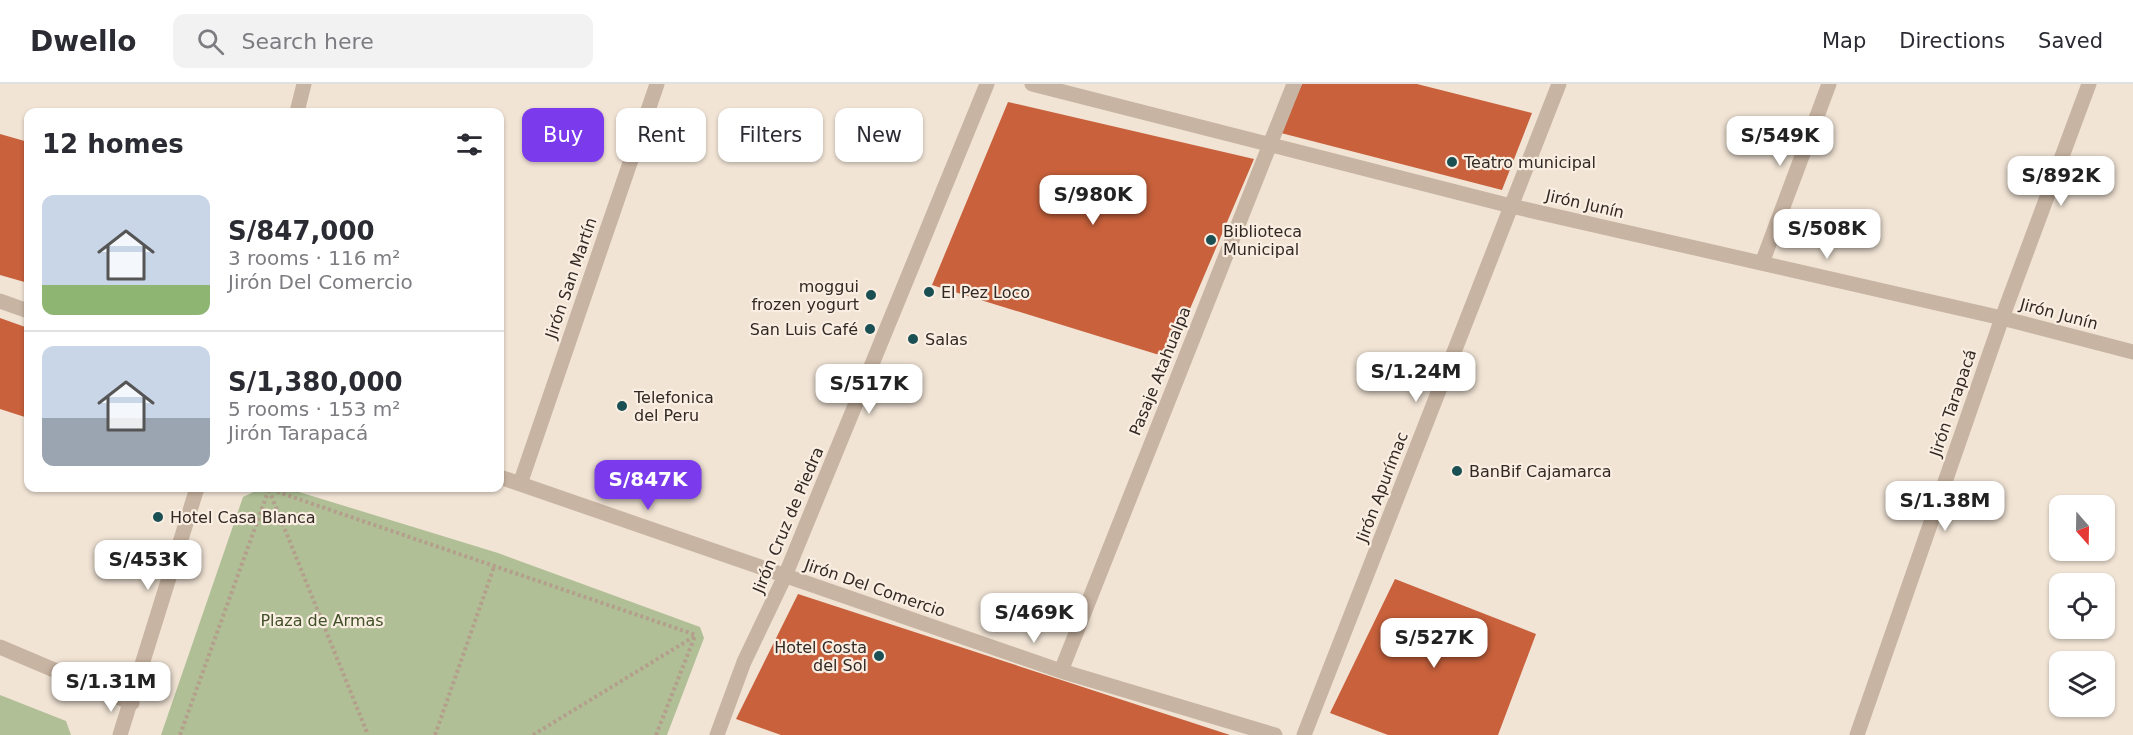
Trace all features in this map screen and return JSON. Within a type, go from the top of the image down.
[{"type":"street","points":[[298,108],[304,84]]},
{"type":"street","name":"Jirón San Martín","points":[[520,484],[657,84]]},
{"type":"street","name":"Jirón Cruz de Piedra","points":[[717,735],[744,662],[785,576],[987,84]]},
{"type":"street","name":"Jirón Junín","points":[[1032,84],[1511,206],[2002,318],[2133,352]]},
{"type":"street","name":"Pasaje Atahualpa","points":[[1060,670],[1294,84]]},
{"type":"street","name":"Jirón Apurímac","points":[[1304,735],[1559,84]]},
{"type":"street","points":[[1762,262],[1829,84]]},
{"type":"street","name":"Jirón Tarapacá","points":[[1857,735],[2002,318],[2089,84]]},
{"type":"street","points":[[0,301],[24,310]]},
{"type":"street","name":"Jirón Del Comercio","points":[[504,478],[1060,670],[1275,735]]},
{"type":"street","points":[[120,735],[132,703],[196,492]]},
{"type":"street","points":[[0,647],[132,703]]},
{"type":"path","points":[[180,735],[268,492]]},
{"type":"path","points":[[270,492],[368,735]]},
{"type":"path","points":[[278,492],[696,635]]},
{"type":"path","points":[[435,735],[494,567]]},
{"type":"path","points":[[533,735],[696,635]]},
{"type":"path","points":[[656,735],[696,635]]},
{"type":"green space","name":"Plaza de Armas","points":[[254,492],[299,492],[498,553],[700,627],[704,638],[667,735],[161,735],[243,497]]},
{"type":"green space","points":[[0,695],[66,721],[71,735],[0,735]]},
{"type":"building","name":"Teatro municipal","points":[[1302,84],[1417,84],[1532,113],[1502,190],[1281,133]]},
{"type":"building","points":[[1008,102],[1254,159],[1169,358],[932,285]]},
{"type":"building","points":[[0,134],[24,141],[24,282],[0,275]]},
{"type":"building","points":[[0,318],[24,327],[24,417],[0,409]]},
{"type":"building","points":[[1395,579],[1536,634],[1498,735],[1388,735],[1330,713]]},
{"type":"building","name":"Hotel Costa del Sol","points":[[798,594],[1230,735],[781,735],[736,719]]},
{"type":"place","name":"Teatro municipal","points":[[1452,162]]},
{"type":"place","name":"Biblioteca Municipal","points":[[1211,240]]},
{"type":"place","name":"El Pez Loco","points":[[929,292]]},
{"type":"place","name":"moggui frozen yogurt","points":[[871,295]]},
{"type":"place","name":"San Luis Café","points":[[870,329]]},
{"type":"place","name":"Salas","points":[[913,339]]},
{"type":"place","name":"Telefonica del Peru","points":[[622,406]]},
{"type":"place","name":"BanBif Cajamarca","points":[[1457,471]]},
{"type":"place","name":"Hotel Casa Blanca","points":[[158,517]]},
{"type":"place","name":"Hotel Costa del Sol","points":[[879,656]]}]
